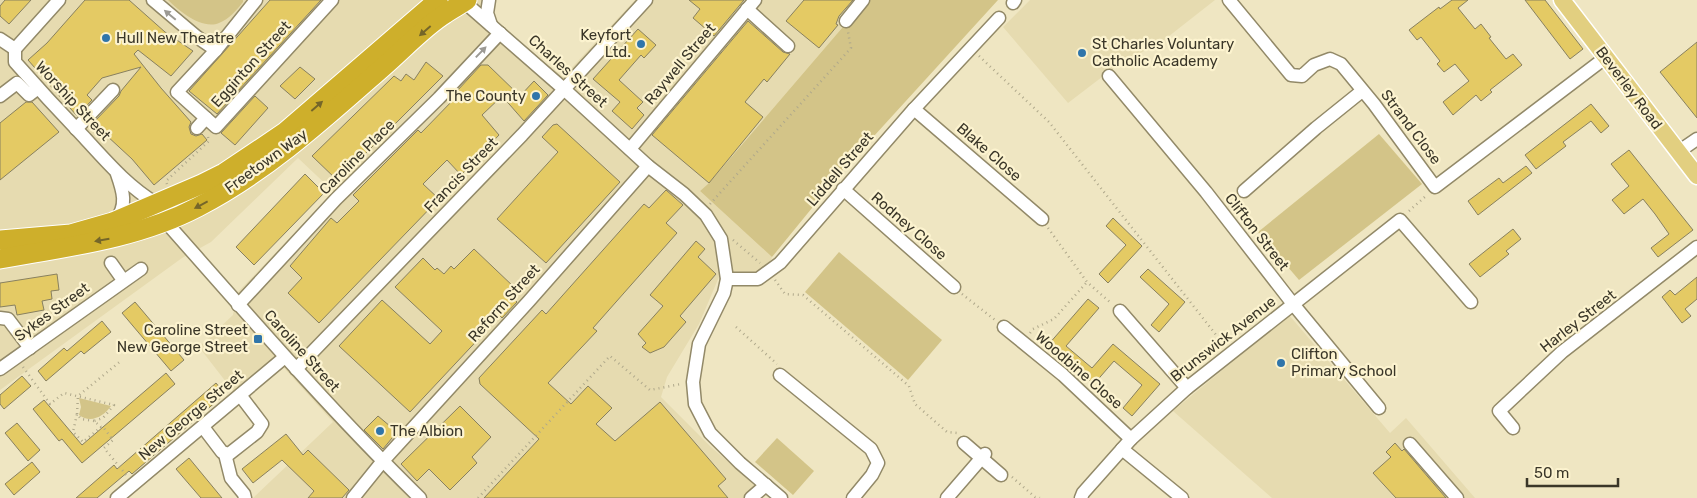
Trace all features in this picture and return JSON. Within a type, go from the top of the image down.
[{"type":"highway","name":"Freetown Way","points":[[0,259],[111,239],[224,173],[285,132],[438,0]]},
{"type":"highway","name":"Freetown Way","points":[[0,240],[71,234],[165,207],[196,208],[254,174],[276,158],[346,100],[443,14],[465,1]]},
{"type":"main road","name":"Beverley Road","points":[[1562,0],[1697,176]]},
{"type":"street","points":[[0,39],[15,49],[59,0]]},
{"type":"street","points":[[153,0],[197,37],[216,50]]},
{"type":"street","points":[[204,125],[177,92],[216,50],[256,0]]},
{"type":"street","name":"Egginton Street","points":[[204,125],[332,0]]},
{"type":"street","points":[[488,0],[487,13],[495,29]]},
{"type":"street","name":"Francis Street","points":[[296,369],[565,90],[646,0]]},
{"type":"street","points":[[846,21],[863,0]]},
{"type":"street","name":"Strand Close","points":[[1229,0],[1291,75],[1302,76],[1314,65],[1330,58],[1341,64],[1435,187],[1605,58]]},
{"type":"street","name":"Charles Street","points":[[465,1],[648,166],[684,194],[703,212],[721,239],[727,279]]},
{"type":"street","points":[[751,4],[788,46]]},
{"type":"street","name":"Raywell Street","points":[[630,149],[751,4]]},
{"type":"street","name":"Liddell Street","points":[[727,279],[758,279],[780,263],[914,109],[999,18]]},
{"type":"street","name":"Caroline Place","points":[[238,305],[336,199],[439,98],[495,29]]},
{"type":"street","name":"Worship Street","points":[[15,49],[15,62],[116,172],[141,194],[165,207]]},
{"type":"street","name":"Clifton Street","points":[[1109,76],[1206,192],[1293,304],[1379,408]]},
{"type":"street","points":[[0,96],[17,83],[29,95],[38,88]]},
{"type":"street","points":[[76,129],[113,90]]},
{"type":"street","points":[[1244,191],[1316,128],[1362,91]]},
{"type":"street","name":"Blake Close","points":[[914,109],[1042,219]]},
{"type":"street","points":[[1678,152],[1697,139]]},
{"type":"street","name":"Reform Street","points":[[353,498],[382,462],[529,301],[648,166]]},
{"type":"street","points":[[113,222],[123,208],[124,200],[116,172]]},
{"type":"street","name":"Rodney Close","points":[[843,189],[954,287]]},
{"type":"street","name":"Caroline Street","points":[[165,207],[238,305],[382,462],[420,498]]},
{"type":"street","points":[[1400,220],[1471,302]]},
{"type":"street","name":"Brunswick Avenue","points":[[1081,498],[1083,493],[1132,438],[1187,388],[1400,220]]},
{"type":"street","name":"Harley Street","points":[[1513,428],[1499,411],[1562,352],[1697,247]]},
{"type":"street","points":[[111,263],[123,280]]},
{"type":"street","name":"Sykes Street","points":[[0,369],[141,269]]},
{"type":"street","points":[[727,279],[724,293],[699,344],[693,382],[695,404],[710,433],[740,463],[781,498]]},
{"type":"street","points":[[1120,311],[1187,388]]},
{"type":"street","points":[[0,318],[8,319],[30,348]]},
{"type":"street","name":"Woodbine Close","points":[[1004,327],[1063,376],[1132,438]]},
{"type":"street","name":"New George Street","points":[[118,498],[285,357]]},
{"type":"street","points":[[780,375],[871,449],[878,463],[872,475],[853,498]]},
{"type":"street","points":[[225,454],[229,454],[257,432],[262,424],[240,395]]},
{"type":"street","points":[[203,427],[225,454],[231,478],[245,498]]},
{"type":"street","points":[[962,438],[1004,474]]},
{"type":"street","points":[[1410,444],[1457,498]]},
{"type":"street","points":[[1122,449],[1182,498]]},
{"type":"street","points":[[947,498],[983,456]]},
{"type":"street","points":[[751,498],[766,484]]},
{"type":"path","points":[[703,212],[851,48],[846,21]]},
{"type":"path","points":[[968,51],[1050,122],[1232,354]]},
{"type":"path","points":[[165,207],[166,181],[209,141],[204,125]]},
{"type":"path","points":[[1400,220],[1435,187]]},
{"type":"path","points":[[1042,219],[1087,282],[1120,311]]},
{"type":"path","points":[[728,236],[769,271],[785,294],[804,295],[909,386],[915,404],[947,432],[962,438]]},
{"type":"path","points":[[1022,342],[1033,329],[1054,319],[1087,282]]},
{"type":"path","points":[[954,287],[1004,327]]},
{"type":"path","points":[[736,327],[777,365],[780,375]]},
{"type":"path","points":[[478,498],[610,356],[650,390],[693,382]]},
{"type":"path","points":[[16,358],[50,404],[64,393],[114,405],[103,418],[94,421],[81,419],[77,414]]},
{"type":"path","points":[[101,427],[82,442],[73,432],[78,396],[122,360]]},
{"type":"path","points":[[94,421],[103,427],[113,440],[104,448],[134,484]]},
{"type":"path","points":[[1004,474],[1039,498]]},
{"type":"shaded area","points":[[0,0],[495,0],[484,9],[499,26],[563,77],[635,0],[866,0],[709,183],[700,191],[772,257],[762,285],[719,277],[699,324],[667,377],[661,397],[711,447],[764,493],[760,498],[253,498],[333,422],[275,358],[233,391],[199,347],[233,315],[236,294],[334,192],[298,158],[211,242],[182,258],[0,390]]},
{"type":"shaded area","points":[[168,0],[243,0],[243,2],[226,19],[219,23],[205,24],[191,18]]},
{"type":"shaded area","points":[[866,0],[998,0],[843,170],[772,257],[700,191],[709,183]]},
{"type":"shaded area","name":"St Charles Voluntary Catholic Academy","points":[[1030,0],[1215,0],[1164,40],[1115,67],[1068,103],[1003,27]]},
{"type":"shaded area","points":[[1379,134],[1422,184],[1299,280],[1258,232]]},
{"type":"shaded area","points":[[839,252],[942,340],[908,380],[805,292]]},
{"type":"shaded area","name":"Clifton Primary School","points":[[1289,315],[1390,433],[1406,418],[1475,498],[1272,498],[1173,411]]},
{"type":"shaded area","points":[[79,398],[111,406],[97,418],[84,418],[79,415],[81,407]]},
{"type":"shaded area","points":[[777,438],[814,471],[793,495],[755,462]]},
{"type":"building","points":[[5,0],[31,0],[9,24],[0,16],[0,6]]},
{"type":"building","points":[[85,0],[129,0],[165,32],[193,51],[171,76],[138,50],[134,54],[191,122],[189,127],[191,134],[196,136],[202,134],[207,140],[154,185],[132,159],[93,123],[119,96],[141,67],[102,78],[87,95],[92,100],[77,116],[28,60],[47,43]]},
{"type":"building","points":[[270,0],[321,0],[217,114],[189,91]]},
{"type":"building","points":[[689,0],[744,0],[714,36],[693,18],[700,9]]},
{"type":"building","points":[[804,0],[853,0],[839,16],[836,24],[838,25],[819,48],[786,21]]},
{"type":"building","points":[[1452,0],[1468,0],[1458,8],[1475,29],[1481,24],[1491,37],[1489,38],[1506,59],[1513,54],[1522,65],[1490,90],[1492,92],[1481,101],[1476,95],[1453,115],[1443,102],[1469,81],[1455,64],[1444,72],[1437,64],[1440,61],[1421,37],[1417,40],[1409,30],[1439,7],[1440,9]]},
{"type":"building","points":[[1525,0],[1545,0],[1583,49],[1570,59]]},
{"type":"building","points":[[748,21],[783,52],[790,54],[767,82],[764,79],[745,102],[763,117],[709,183],[652,135]]},
{"type":"building","points":[[638,29],[656,45],[644,58],[641,55],[619,80],[643,102],[637,108],[644,115],[632,129],[612,111],[620,102],[593,79]]},
{"type":"building","points":[[1697,42],[1697,118],[1660,72]]},
{"type":"building","points":[[426,62],[443,76],[338,181],[312,156],[394,76],[401,81],[406,74],[414,80]]},
{"type":"building","points":[[481,65],[488,65],[520,96],[534,81],[548,95],[524,121],[502,96],[482,115],[499,135],[461,175],[447,160],[423,184],[439,199],[319,323],[288,293],[302,278],[290,266],[331,218],[337,223],[359,201],[353,195],[418,130],[421,133],[456,97],[457,91]]},
{"type":"building","points":[[300,67],[315,79],[295,99],[280,86]]},
{"type":"building","points":[[255,96],[268,108],[235,145],[221,133]]},
{"type":"building","points":[[26,102],[32,102],[59,132],[0,180],[0,123]]},
{"type":"building","points":[[1591,104],[1609,126],[1601,133],[1591,121],[1563,142],[1566,146],[1536,169],[1525,155]]},
{"type":"building","points":[[557,124],[620,182],[546,263],[497,219],[558,152],[542,137],[553,125]]},
{"type":"building","points":[[1629,150],[1693,230],[1658,257],[1651,248],[1669,234],[1643,199],[1624,214],[1612,200],[1629,186],[1611,164]]},
{"type":"building","points":[[1526,166],[1532,173],[1478,215],[1468,201],[1499,178],[1503,183]]},
{"type":"building","points":[[305,174],[324,193],[254,265],[236,247]]},
{"type":"building","points":[[666,190],[683,205],[666,223],[677,233],[593,328],[597,331],[548,383],[571,404],[588,386],[612,408],[596,424],[615,441],[660,402],[726,479],[718,486],[728,498],[484,498],[539,439],[480,384],[479,378],[542,310],[546,314],[644,204],[649,208]]},
{"type":"building","points":[[1113,218],[1142,246],[1108,283],[1099,274],[1126,245],[1106,226]]},
{"type":"building","points":[[1513,229],[1521,239],[1506,251],[1509,254],[1480,277],[1469,264]]},
{"type":"building","points":[[696,241],[705,249],[698,257],[716,274],[680,316],[686,322],[664,347],[650,353],[642,347],[646,343],[638,334],[663,306],[650,295]]},
{"type":"building","points":[[474,249],[515,288],[509,294],[517,302],[502,318],[500,316],[410,412],[339,346],[382,300],[430,344],[442,331],[395,287],[423,258],[435,270],[437,268],[444,274],[451,266],[454,269]]},
{"type":"building","points":[[1148,269],[1185,302],[1159,332],[1151,325],[1169,304],[1140,277]]},
{"type":"building","points":[[57,274],[59,290],[51,291],[52,299],[42,301],[44,310],[17,315],[15,305],[0,307],[0,283]]},
{"type":"building","points":[[1697,277],[1697,299],[1685,309],[1691,316],[1682,323],[1662,297],[1670,290],[1675,295]]},
{"type":"building","points":[[1088,299],[1099,308],[1066,346],[1092,368],[1113,344],[1160,384],[1132,416],[1123,408],[1142,385],[1114,361],[1094,384],[1048,345]]},
{"type":"building","points":[[135,302],[184,360],[171,371],[122,313]]},
{"type":"building","points":[[102,321],[111,332],[84,354],[81,351],[46,381],[38,371],[64,348],[67,351]]},
{"type":"building","points":[[166,373],[175,384],[82,463],[62,439],[59,441],[33,409],[44,400],[82,445]]},
{"type":"building","points":[[22,376],[31,386],[4,409],[0,404],[0,395]]},
{"type":"building","points":[[216,383],[225,394],[132,474],[129,471],[97,498],[76,498],[114,465],[117,469]]},
{"type":"building","points":[[460,406],[491,437],[472,457],[477,463],[450,490],[429,469],[417,481],[401,464]]},
{"type":"building","name":"The Albion","points":[[378,416],[397,432],[383,449],[364,430]]},
{"type":"building","points":[[17,423],[40,450],[28,461],[5,433]]},
{"type":"building","points":[[286,434],[303,455],[308,450],[349,490],[342,498],[308,498],[314,491],[282,460],[253,483],[242,469]]},
{"type":"building","points":[[1395,443],[1402,451],[1404,449],[1446,498],[1396,498],[1373,473],[1391,457],[1386,452]]},
{"type":"building","points":[[189,458],[222,498],[201,498],[176,469]]},
{"type":"building","points":[[32,462],[40,472],[14,495],[5,484]]},
{"type":"place","name":"Hull New Theatre","points":[[106,38]]},
{"type":"place","name":"Keyfort Ltd.","points":[[641,44]]},
{"type":"place","name":"St Charles Voluntary Catholic Academy","points":[[1082,53]]},
{"type":"place","name":"The County","points":[[536,96]]},
{"type":"place","name":"Caroline Street New George Street","points":[[258,339]]},
{"type":"place","name":"Clifton Primary School","points":[[1281,363]]},
{"type":"place","name":"The Albion","points":[[380,431]]}]
